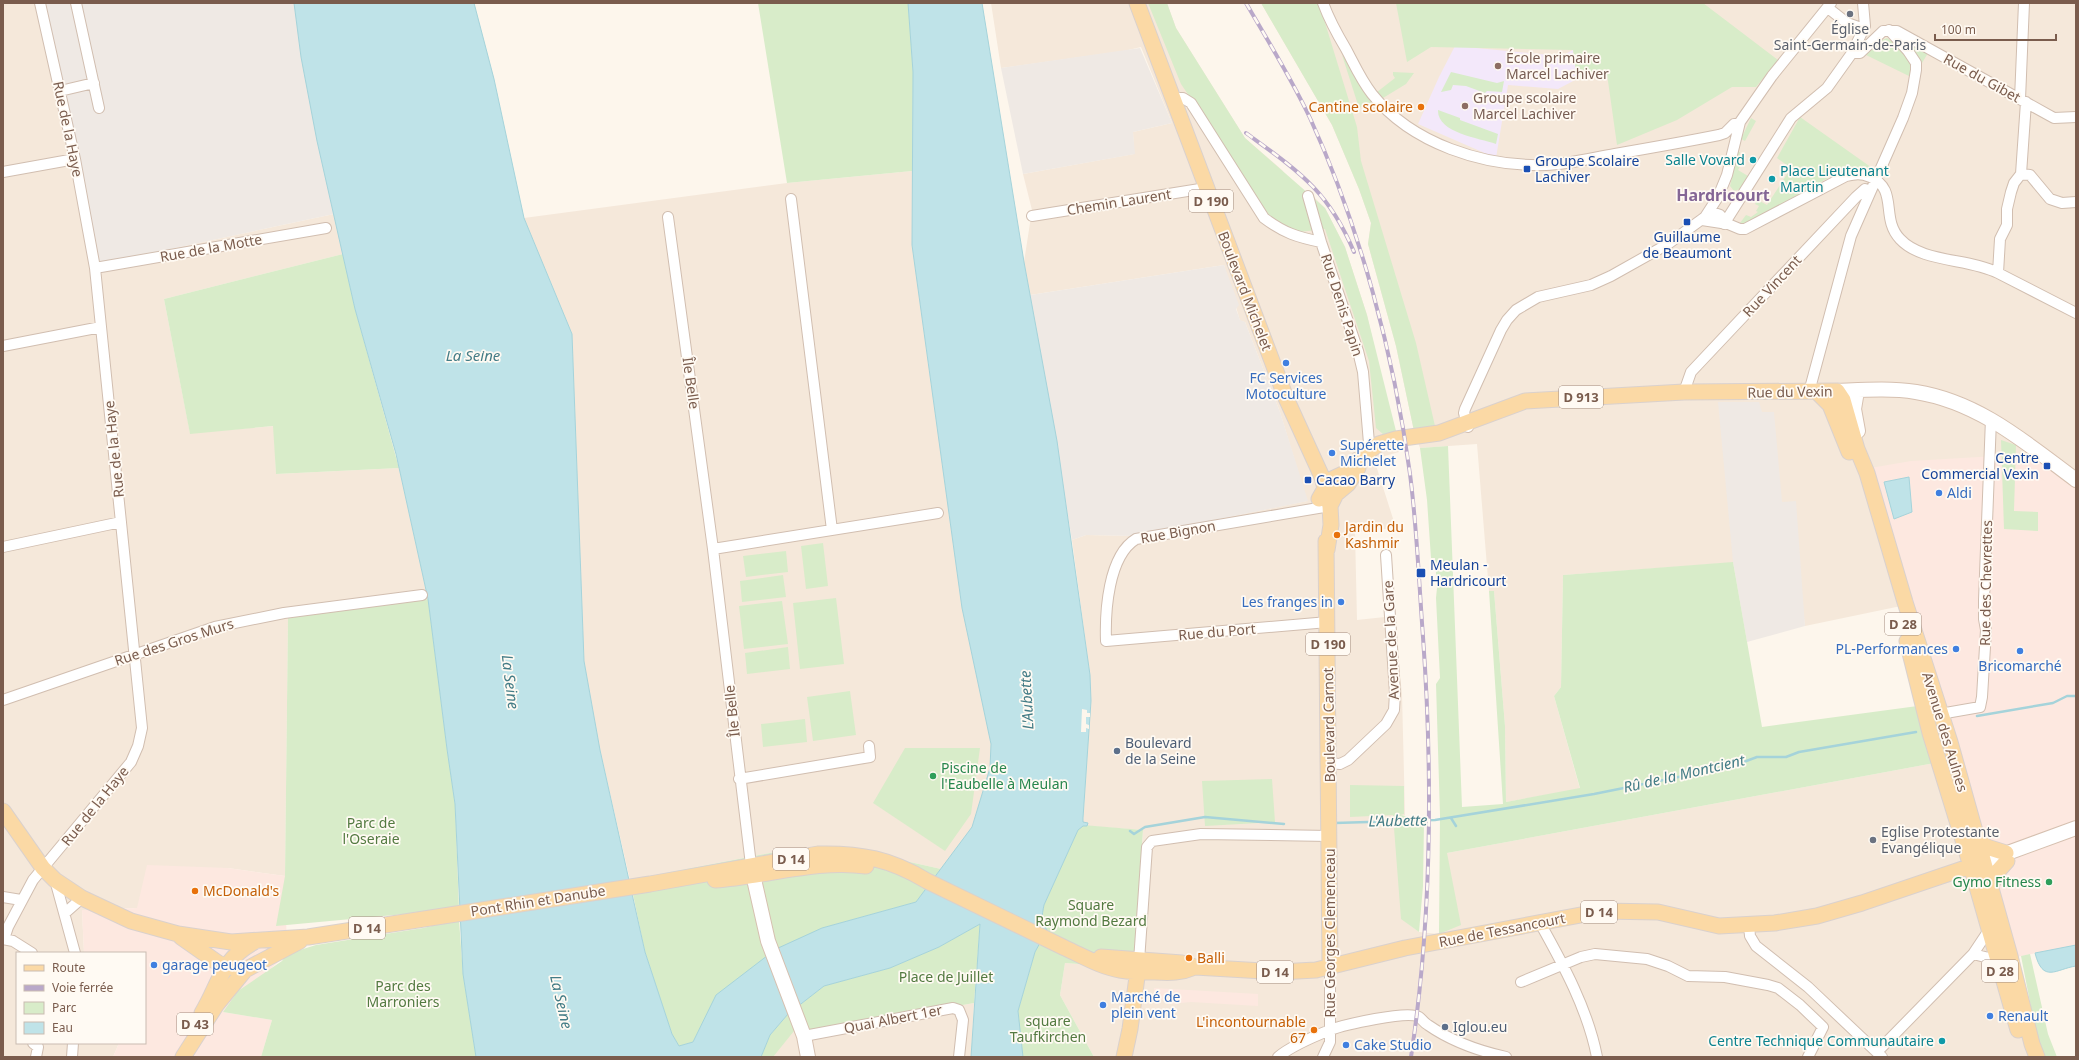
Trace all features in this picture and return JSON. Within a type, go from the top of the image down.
[{"type":"main road","name":"Boulevard Michelet","points":[[1137,3],[1286,398],[1300,448],[1325,492]]},
{"type":"main road","name":"Rue du Vexin","points":[[1325,492],[1348,484],[1370,454],[1384,442],[1435,434],[1468,425],[1521,403],[1534,400],[1684,392],[1900,390],[1926,394],[1967,406],[1991,419],[2076,480]]},
{"type":"main road","name":"D 28","points":[[1837,391],[1843,400],[1856,449],[1867,473]]},
{"type":"main road","points":[[1830,405],[1837,391]]},
{"type":"main road","points":[[1857,391],[1854,409],[1867,473]]},
{"type":"main road","name":"D 28","points":[[1813,392],[1830,405],[1860,482],[1899,606],[1930,733],[1977,864],[1983,886],[2010,956],[2014,976],[2037,1057]]},
{"type":"main road","name":"Avenue des Aulnes","points":[[1867,473],[1905,602],[1950,742],[1978,841],[1977,864]]},
{"type":"main road","name":"Boulevard Carnot","points":[[1325,492],[1331,525],[1327,550],[1330,832]]},
{"type":"main road","points":[[3,811],[43,868],[55,880],[82,898],[131,921],[234,947],[245,970]]},
{"type":"main road","name":"D 14","points":[[2006,857],[2076,828]]},
{"type":"main road","name":"Rue Georges Clemenceau","points":[[1330,832],[1330,967]]},
{"type":"main road","name":"D 14","points":[[1749,926],[1817,916],[1862,903],[1977,864],[2076,838]]},
{"type":"main road","points":[[1943,875],[1983,886],[1998,871],[2006,857],[1978,841]]},
{"type":"main road","name":"D 14","points":[[752,870],[855,864],[927,881],[1052,942],[1088,957],[1095,962],[1115,969],[1139,967],[1182,972],[1194,967],[1289,972],[1330,967]]},
{"type":"main road","points":[[1977,864],[1978,869],[1983,874],[2008,967],[2014,976]]},
{"type":"main road","points":[[752,870],[768,941],[797,1021],[804,1036],[808,1057]]},
{"type":"main road","name":"Pont Rhin et Danube","points":[[308,937],[650,884],[738,878],[752,870]]},
{"type":"main road","name":"D 28","points":[[1983,886],[1989,930],[2028,1057]]},
{"type":"main road","name":"Rue de Tessancourt","points":[[1330,967],[1392,951],[1602,911],[1625,910],[1674,914],[1719,926],[1749,926]]},
{"type":"main road","points":[[178,934],[208,956],[226,966],[245,970]]},
{"type":"main road","name":"D 14","points":[[256,941],[308,937]]},
{"type":"main road","name":"D 14","points":[[245,970],[271,954],[308,937]]},
{"type":"main road","name":"D 43","points":[[174,1057],[204,1011],[234,947],[256,941]]},
{"type":"main road","points":[[208,956],[214,989]]},
{"type":"main road","points":[[1124,1057],[1130,1029],[1139,967]]},
{"type":"main road","name":"D 43","points":[[183,1057],[217,1004],[245,970]]},
{"type":"main road","points":[[1130,1029],[1131,1057]]},
{"type":"street","name":"Rue de la Haye","points":[[4,939],[21,900],[33,880],[131,762],[138,746],[142,728],[95,268],[75,159],[40,3]]},
{"type":"street","points":[[76,3],[100,108]]},
{"type":"street","points":[[1323,3],[1331,22],[1364,82],[1384,106],[1412,128],[1442,145],[1486,160],[1521,164],[1561,164],[1725,134],[1734,124],[1738,124],[1772,76],[1830,6],[1847,23],[1864,29]]},
{"type":"street","points":[[1726,223],[1791,118],[1827,88],[1852,53],[1864,29],[1865,18],[1863,3]]},
{"type":"street","points":[[1998,273],[1999,245],[2007,225],[2007,209],[2014,182],[2021,174],[2024,3]]},
{"type":"street","points":[[1813,392],[1851,236],[1909,102],[1916,70],[1914,59],[1889,30],[1883,31],[1860,53],[1852,53]]},
{"type":"street","name":"Rue du Gibet","points":[[1889,30],[1900,32],[2054,118],[2076,117]]},
{"type":"street","points":[[60,91],[94,83]]},
{"type":"street","name":"Rue Denis Papin","points":[[1172,98],[1186,99],[1198,115],[1264,218],[1279,230],[1298,237],[1321,242],[1358,351],[1363,372],[1370,454]]},
{"type":"street","points":[[1181,121],[1198,115]]},
{"type":"street","points":[[1468,425],[1464,413],[1465,408],[1501,330],[1511,314],[1523,304],[1538,296],[1584,287],[1611,276],[1668,244],[1702,220],[1722,189],[1739,131],[1738,124]]},
{"type":"street","points":[[3,172],[75,159]]},
{"type":"street","points":[[1702,220],[1726,223],[1740,229],[1750,228],[1846,176],[1856,174],[1872,185]]},
{"type":"street","points":[[2021,174],[2030,175],[2050,199],[2062,203],[2076,202]]},
{"type":"street","points":[[1872,185],[1880,182],[1885,188],[1890,221],[1896,233],[1905,244],[1922,253],[1983,266],[2076,313]]},
{"type":"street","name":"Rue Vincent","points":[[1684,392],[1691,372],[1856,197],[1872,185]]},
{"type":"street","name":"Chemin Laurent","points":[[1032,216],[1206,188]]},
{"type":"street","points":[[1308,196],[1321,242]]},
{"type":"street","points":[[791,199],[832,530]]},
{"type":"street","points":[[1709,211],[1720,215],[1726,223]]},
{"type":"street","name":"Île Belle","points":[[668,217],[713,548],[739,778],[752,870]]},
{"type":"street","name":"Rue de la Motte","points":[[95,268],[326,228]]},
{"type":"street","points":[[3,346],[101,327]]},
{"type":"street","name":"Rue des Chevrettes","points":[[1940,714],[1980,707],[1982,697],[1986,630],[1984,619],[1984,600],[1991,419]]},
{"type":"street","name":"Rue Bignon","points":[[1106,641],[1105,606],[1109,589],[1122,550],[1136,539],[1325,492]]},
{"type":"street","points":[[713,548],[938,513]]},
{"type":"street","points":[[3,546],[121,522]]},
{"type":"street","name":"Avenue de la Gare","points":[[1330,763],[1340,764],[1352,756],[1386,724],[1394,710],[1395,693],[1386,555]]},
{"type":"street","name":"Rue des Gros Murs","points":[[3,700],[135,653],[215,627],[245,620],[312,609],[422,595]]},
{"type":"street","name":"Rue du Port","points":[[1106,641],[1328,622]]},
{"type":"street","points":[[739,778],[870,757],[869,746]]},
{"type":"street","points":[[1139,967],[1147,847],[1154,840],[1201,834],[1330,832]]},
{"type":"street","points":[[55,880],[57,892],[66,913],[75,952]]},
{"type":"street","points":[[3,897],[21,900]]},
{"type":"street","points":[[66,913],[82,898]]},
{"type":"street","points":[[1540,923],[1564,965],[1589,1027],[1597,1057]]},
{"type":"street","points":[[1749,926],[1750,936],[1756,946],[1808,987],[1880,1055],[1973,954],[1989,930]]},
{"type":"street","points":[[4,939],[13,941],[30,952]]},
{"type":"street","points":[[1521,982],[1581,957],[1600,953],[1657,962],[1694,977],[1715,976],[1768,985],[1778,988],[1824,1027],[1808,1057]]},
{"type":"street","points":[[1973,954],[1997,960]]},
{"type":"street","name":"Rue Georges Clemenceau","points":[[1323,1057],[1329,1047],[1326,1032],[1330,967]]},
{"type":"street","name":"Quai Albert 1er","points":[[804,1036],[953,1008],[959,1010],[962,1020],[960,1057]]},
{"type":"street","points":[[1278,1057],[1326,1032],[1382,1018],[1402,1015],[1419,1016],[1428,1025],[1453,1039],[1488,1053],[1506,1057]]},
{"type":"street","points":[[34,1044],[38,1047],[36,1057]]},
{"type":"street","points":[[72,1057],[73,1044]]},
{"type":"shaded area","points":[[3,3],[46,3],[100,264],[334,214],[343,254],[164,299],[190,433],[274,426],[276,474],[399,468],[428,599],[288,618],[285,876],[228,868],[137,908],[82,910],[84,952],[16,952],[16,1044],[119,1044],[113,1057],[3,1057]]},
{"type":"shaded area","points":[[46,3],[294,3],[301,57],[334,214],[100,264]]},
{"type":"shaded area","points":[[991,3],[1167,3],[1176,28],[1245,138],[1282,170],[1302,194],[1314,197],[1325,208],[1345,247],[1367,315],[1399,452],[1374,459],[1396,528],[1355,532],[1357,620],[1394,616],[1402,694],[1405,815],[1394,815],[1402,919],[1419,932],[1439,934],[1447,853],[1940,762],[2029,1012],[2049,1057],[1094,1057],[1060,995],[1065,963],[1133,968],[1143,830],[1087,826],[1087,823],[1083,822],[1091,701],[1090,675],[1072,540],[1086,535],[1135,536],[1307,501],[1280,412],[1245,322],[1240,321],[1224,265],[1030,295],[1024,262],[1032,210],[1023,174],[1134,154],[1133,132],[1172,123],[1141,47],[1124,51],[1001,68]]},
{"type":"shaded area","points":[[1261,3],[2076,3],[2076,488],[2030,454],[1901,606],[1805,626],[1796,558],[1563,575],[1561,687],[1554,696],[1580,789],[1506,802],[1505,726],[1494,591],[1489,591],[1477,444],[1420,448],[1414,431],[1396,346],[1368,244],[1371,223],[1359,189],[1332,125]]},
{"type":"shaded area","name":"Groupe scolaire Marcel Lachiver","points":[[1455,46],[1561,56],[1573,50],[1577,79],[1558,89],[1508,85],[1496,158],[1418,124]]},
{"type":"shaded area","points":[[1140,48],[1172,123],[1133,132],[1135,154],[1023,174],[1001,68]]},
{"type":"shaded area","points":[[912,171],[912,245],[962,608],[991,744],[990,768],[972,827],[941,869],[852,849],[775,852],[630,880],[600,750],[584,661],[572,334],[524,218],[787,183]]},
{"type":"shaded area","points":[[1224,265],[1239,305],[1236,309],[1240,320],[1245,322],[1280,412],[1308,501],[1135,536],[1086,535],[1072,540],[1030,295]]},
{"type":"shaded area","points":[[1718,402],[1759,402],[1762,412],[1774,412],[1782,502],[1796,501],[1805,626],[1747,642],[1733,562]]},
{"type":"shaded area","points":[[2030,454],[2076,488],[2076,945],[2016,957],[1940,762],[1901,606],[1859,470],[1911,461]]},
{"type":"shaded area","points":[[147,865],[228,868],[285,876],[287,954],[223,1012],[272,1020],[261,1057],[113,1057],[119,1044],[146,1044],[146,952],[84,952],[82,910],[137,908]]},
{"type":"shaded area","points":[[1154,988],[1258,994],[1258,1006],[1191,1002],[1170,1004],[1164,1000],[1154,999]]},
{"type":"shaded area","points":[[974,1003],[971,1057],[761,1057],[788,1014],[882,1019]]},
{"type":"green space","points":[[758,3],[908,3],[913,72],[912,171],[787,183]]},
{"type":"green space","points":[[1148,3],[1167,3],[1176,28],[1245,138],[1325,208],[1345,247],[1367,315],[1397,435],[1384,435],[1376,428],[1369,361],[1325,229],[1299,232],[1273,221],[1181,84]]},
{"type":"green space","points":[[1261,3],[1319,3],[1357,127],[1361,161],[1416,343],[1435,426],[1414,431],[1396,346],[1368,244],[1371,223],[1359,189],[1332,125]]},
{"type":"green space","points":[[1396,3],[1703,3],[1778,60],[1756,87],[1732,87],[1677,120],[1617,145],[1607,74],[1577,79],[1573,50],[1431,47],[1407,62]]},
{"type":"green space","points":[[1887,38],[1901,48],[1912,62],[1911,77],[1866,55],[1878,42]]},
{"type":"green space","points":[[1902,38],[1928,53],[1922,63]]},
{"type":"green space","points":[[1342,55],[1373,102],[1359,108]]},
{"type":"green space","points":[[1393,72],[1414,73],[1406,84],[1383,98],[1377,92],[1395,78]]},
{"type":"green space","points":[[1451,72],[1497,83],[1504,81],[1502,92],[1487,91],[1485,93],[1466,86],[1453,85],[1451,90],[1441,92]]},
{"type":"green space","points":[[1438,110],[1498,134],[1496,144],[1470,137],[1451,129],[1444,124],[1440,118]]},
{"type":"green space","points":[[1800,117],[1875,170],[1871,172],[1854,169],[1839,172],[1745,224],[1740,223],[1746,215],[1751,217],[1758,212],[1756,211],[1759,206],[1755,204],[1758,200],[1767,205],[1791,168],[1777,158]]},
{"type":"green space","points":[[1751,118],[1756,121],[1745,141],[1741,139]]},
{"type":"green space","points":[[1738,152],[1740,152],[1739,163],[1741,165],[1738,170],[1748,176],[1740,189],[1734,191],[1730,186]]},
{"type":"green space","points":[[343,254],[355,309],[399,468],[276,474],[273,426],[190,434],[164,299]]},
{"type":"green space","points":[[2001,440],[2016,445],[2014,511],[2038,512],[2038,531],[2004,529]]},
{"type":"green space","points":[[1448,446],[1462,807],[1503,804],[1489,591],[1494,591],[1505,726],[1506,802],[1580,788],[1554,696],[1561,687],[1563,575],[1733,562],[1762,727],[1925,705],[1940,762],[1447,853],[1461,925],[1439,934],[1440,815],[1436,684],[1440,678],[1436,598],[1437,588],[1435,558],[1431,558],[1427,500],[1420,448]]},
{"type":"green space","points":[[823,543],[828,586],[806,589],[801,546]]},
{"type":"green space","points":[[786,551],[788,572],[746,577],[743,556]]},
{"type":"green space","points":[[783,575],[786,597],[742,602],[740,581]]},
{"type":"green space","points":[[836,598],[844,664],[800,669],[793,603]]},
{"type":"green space","name":"Parc de l'Oseraie","points":[[428,599],[455,804],[459,909],[276,926],[285,876],[288,618]]},
{"type":"green space","points":[[782,601],[788,644],[744,649],[739,606]]},
{"type":"green space","points":[[788,647],[790,669],[747,674],[745,653]]},
{"type":"green space","points":[[850,691],[856,735],[813,741],[807,697]]},
{"type":"green space","points":[[805,719],[807,742],[763,747],[761,724]]},
{"type":"green space","name":"Piscine de l'Eaubelle à Meulan","points":[[905,748],[980,748],[971,814],[945,851],[873,803]]},
{"type":"green space","points":[[1272,779],[1275,822],[1205,826],[1202,781]]},
{"type":"green space","points":[[1350,785],[1404,786],[1404,814],[1400,815],[1424,823],[1423,886],[1419,932],[1401,919],[1393,815],[1350,817]]},
{"type":"green space","name":"Square Raymond Bezard","points":[[1083,825],[1143,830],[1133,968],[1065,963],[1060,995],[1094,1057],[1023,1057],[1018,1011],[1035,952],[1046,930],[1042,921],[1044,905],[1078,830]]},
{"type":"green space","points":[[852,849],[941,869],[916,902],[822,928],[717,995],[693,1042],[679,1046],[672,1034],[645,952],[630,880],[775,852]]},
{"type":"green space","name":"Parc des Marroniers","points":[[459,920],[463,974],[476,1057],[261,1057],[272,1020],[223,1012],[238,991],[282,961],[287,954],[316,945],[423,928]]},
{"type":"green space","name":"Place de Juillet","points":[[980,924],[974,1003],[811,1032],[804,1026],[797,1007],[824,986],[890,968],[939,947]]},
{"type":"green space","points":[[2030,954],[2048,1034],[2057,1057],[2044,1057],[2038,1043],[2021,956]]},
{"type":"green space","points":[[788,1014],[794,1031],[773,1057],[761,1057],[770,1035]]},
{"type":"water","name":"La Seine","points":[[294,3],[474,3],[494,79],[524,218],[572,334],[584,661],[600,750],[645,952],[672,1034],[679,1046],[693,1042],[716,995],[776,949],[822,928],[916,902],[972,827],[990,768],[991,744],[962,608],[912,245],[913,72],[908,3],[982,3],[1024,262],[1057,441],[1090,675],[1091,701],[1083,818],[1083,822],[1088,823],[1087,826],[1083,826],[1078,830],[1044,905],[1042,921],[1047,930],[1035,952],[1018,1011],[1023,1057],[971,1057],[980,924],[939,947],[890,968],[824,986],[788,1014],[770,1035],[761,1057],[476,1057],[463,974],[455,804],[428,599],[396,454],[355,309],[317,141],[301,57]]},
{"type":"water","points":[[1909,477],[1912,512],[1894,519],[1884,482]]},
{"type":"water","points":[[2076,945],[2076,966],[2046,972],[2038,963],[2035,953]]},
{"type":"pier","points":[[1082,709],[1087,710],[1087,713],[1090,713],[1090,717],[1086,717],[1086,724],[1089,725],[1089,729],[1086,728],[1086,732],[1081,732]]},
{"type":"waterway","name":"Rû de la Montcient","points":[[1977,716],[2053,703],[2067,696],[2076,696]]},
{"type":"waterway","name":"Rû de la Montcient","points":[[1335,823],[1435,820],[1594,794],[1733,766],[1757,757],[1786,757],[1799,752],[1916,732]]},
{"type":"waterway","name":"L'Aubette","points":[[1130,831],[1134,834],[1145,827],[1205,817],[1284,824]]},
{"type":"waterway","name":"L'Aubette","points":[[1451,818],[1456,826]]},
{"type":"railway","points":[[1246,3],[1303,103],[1328,160],[1344,203],[1373,292],[1385,338],[1403,429],[1410,474],[1418,556],[1426,690],[1429,795],[1427,900],[1418,1005],[1411,1057]]},
{"type":"railway","points":[[1246,133],[1296,171],[1322,197],[1344,231],[1354,252]]},
{"type":"place","name":"Église Saint-Germain-de-Paris","points":[[1850,14]]},
{"type":"place","name":"École primaire Marcel Lachiver","points":[[1498,66]]},
{"type":"place","name":"Groupe scolaire Marcel Lachiver","points":[[1465,106]]},
{"type":"place","name":"Cantine scolaire","points":[[1421,107]]},
{"type":"place","name":"Salle Vovard","points":[[1753,160]]},
{"type":"place","name":"Groupe Scolaire Lachiver","points":[[1527,169]]},
{"type":"place","name":"Place Lieutenant Martin","points":[[1772,179]]},
{"type":"place","name":"Guillaume de Beaumont","points":[[1687,222]]},
{"type":"place","name":"FC Services Motoculture","points":[[1286,363]]},
{"type":"place","name":"Supérette Michelet","points":[[1332,453]]},
{"type":"place","name":"Centre Commercial Vexin","points":[[2047,466]]},
{"type":"place","name":"Cacao Barry","points":[[1308,480]]},
{"type":"place","name":"Aldi","points":[[1939,493]]},
{"type":"place","name":"Jardin du Kashmir","points":[[1337,535]]},
{"type":"place","name":"Meulan - Hardricourt","points":[[1421,573]]},
{"type":"place","name":"Les franges in","points":[[1341,602]]},
{"type":"place","name":"PL-Performances","points":[[1956,649]]},
{"type":"place","name":"Bricomarché","points":[[2020,651]]},
{"type":"place","name":"Boulevard de la Seine","points":[[1117,751]]},
{"type":"place","name":"Piscine de l'Eaubelle à Meulan","points":[[933,776]]},
{"type":"place","name":"Eglise Protestante Evangélique","points":[[1873,840]]},
{"type":"place","name":"Gymo Fitness","points":[[2049,882]]},
{"type":"place","name":"McDonald's","points":[[195,891]]},
{"type":"place","name":"Balli","points":[[1189,958]]},
{"type":"place","name":"garage peugeot","points":[[154,965]]},
{"type":"place","name":"Marché de plein vent","points":[[1103,1005]]},
{"type":"place","name":"Renault","points":[[1990,1016]]},
{"type":"place","name":"Iglou.eu","points":[[1445,1027]]},
{"type":"place","name":"L'incontournable 67","points":[[1314,1030]]},
{"type":"place","name":"Centre Technique Communautaire","points":[[1942,1041]]},
{"type":"place","name":"Cake Studio","points":[[1346,1045]]},
{"type":"district","name":"Hardricourt","points":[[1723,195]]},
{"type":"park label","name":"square Taufkirchen","points":[[1048,1030]]}]
